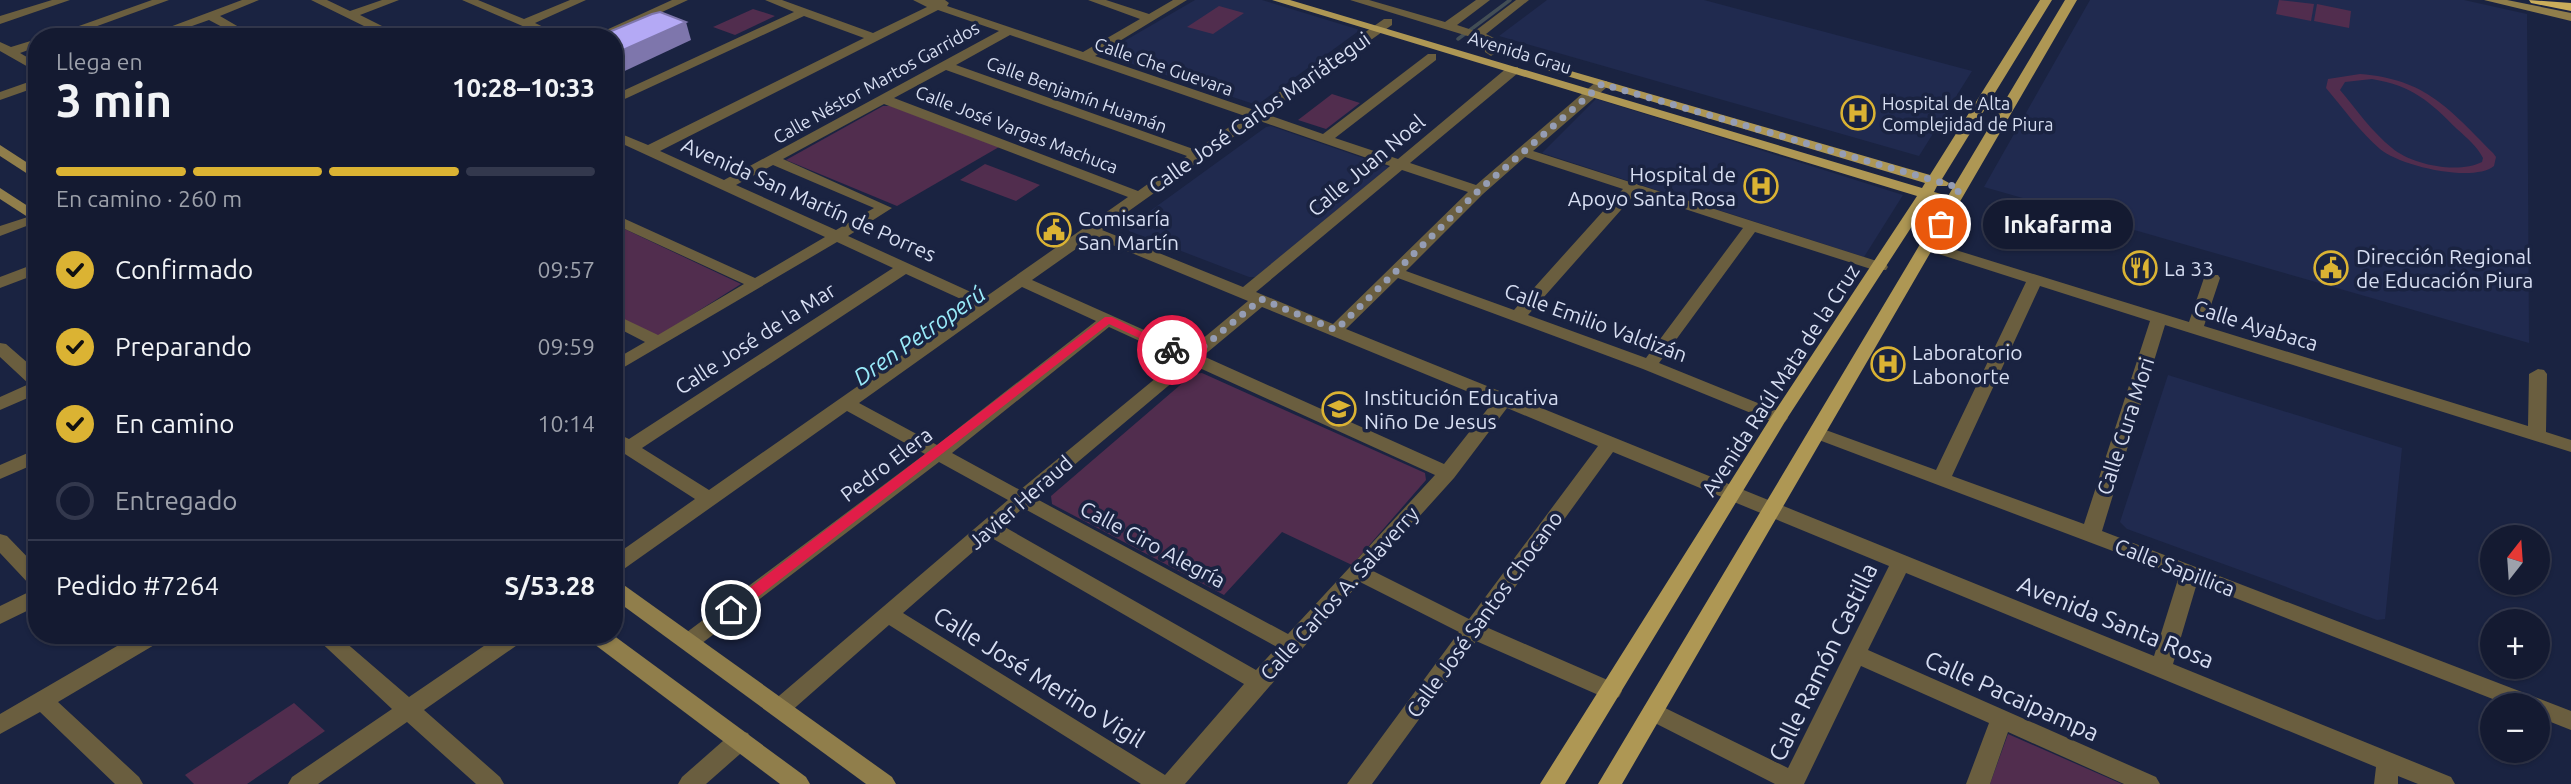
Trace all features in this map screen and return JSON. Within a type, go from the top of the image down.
[{"type":"highway","points":[[2536,0],[2571,5]]},
{"type":"highway","points":[[2557,0],[2571,5]]},
{"type":"main road","name":"Avenida Grau","points":[[1278,0],[1386,15],[1513,70],[1596,89]]},
{"type":"main road","name":"Avenida Grau","points":[[1314,0],[1386,15],[1596,89],[1956,195]]},
{"type":"main road","name":"Avenida Raúl Mata de la Cruz","points":[[1552,784],[1779,418],[1880,267],[2046,0]]},
{"type":"main road","points":[[1610,784],[2071,0]]},
{"type":"street","points":[[0,20],[64,0]]},
{"type":"street","points":[[81,28],[163,0]]},
{"type":"street","points":[[174,28],[253,0]]},
{"type":"street","points":[[317,0],[379,28]]},
{"type":"street","points":[[350,15],[393,0]]},
{"type":"street","points":[[524,23],[580,0]]},
{"type":"street","points":[[618,28],[682,0]]},
{"type":"street","points":[[771,0],[875,38]]},
{"type":"street","name":"Calle Che Guevara","points":[[919,0],[944,3],[1008,31],[1478,191]]},
{"type":"street","points":[[1094,0],[1150,19]]},
{"type":"street","points":[[1084,57],[1181,0]]},
{"type":"street","points":[[1356,0],[1386,15],[1448,26],[1490,39],[1491,52]]},
{"type":"street","points":[[1448,26],[1484,0]]},
{"type":"street","points":[[1463,31],[1504,0]]},
{"type":"street","points":[[1476,35],[1523,0]]},
{"type":"street","points":[[2490,0],[2571,17]]},
{"type":"street","points":[[478,1],[536,28]]},
{"type":"street","points":[[648,150],[944,3]]},
{"type":"street","points":[[623,96],[804,12]]},
{"type":"street","points":[[210,15],[234,28]]},
{"type":"street","name":"Calle José Carlos Mariátegui","points":[[623,560],[1254,115],[1386,15]]},
{"type":"street","name":"Calle Néstor Martos Garridos","points":[[724,185],[1008,31]]},
{"type":"street","points":[[5,49],[28,45]]},
{"type":"street","points":[[5,49],[28,63]]},
{"type":"street","points":[[1325,139],[1432,57]]},
{"type":"street","name":"Calle Benjamín Huamán","points":[[945,65],[1197,155]]},
{"type":"street","name":"Calle Juan Noel","points":[[1254,296],[1398,164],[1513,70]]},
{"type":"street","points":[[0,96],[28,86]]},
{"type":"street","points":[[1336,330],[1478,191],[1596,89]]},
{"type":"street","name":"Calle José Vargas Machuca","points":[[883,99],[1138,196]]},
{"type":"street","name":"Avenida San Martín de Porres","points":[[623,139],[985,303]]},
{"type":"street","points":[[0,149],[28,168]]},
{"type":"street","points":[[1523,152],[1880,267]]},
{"type":"street","points":[[623,363],[885,208],[772,159]]},
{"type":"street","points":[[1517,317],[1634,186]]},
{"type":"street","points":[[0,192],[28,212]]},
{"type":"street","points":[[0,231],[28,221]]},
{"type":"street","points":[[623,222],[756,284]]},
{"type":"street","points":[[1649,365],[1753,224]]},
{"type":"street","points":[[1089,230],[1770,509]]},
{"type":"street","name":"Calle Ayabaca","points":[[1928,246],[2571,446]]},
{"type":"street","name":"Calle José de la Mar","points":[[623,442],[905,267]]},
{"type":"street","points":[[0,283],[28,272]]},
{"type":"street","name":"Calle Emilio Valdizán","points":[[1395,272],[1649,365],[1779,418]]},
{"type":"street","points":[[2195,330],[2212,278]]},
{"type":"street","points":[[1019,279],[1447,473]]},
{"type":"street","points":[[1941,478],[2035,280]]},
{"type":"street","name":"Javier Heraud","points":[[781,707],[1190,358],[1254,296]]},
{"type":"street","name":"Calle Cura Mori","points":[[2091,534],[2159,319]]},
{"type":"street","name":"Pedro Elera","points":[[690,641],[938,454],[1108,320]]},
{"type":"street","points":[[623,324],[658,342]]},
{"type":"street","points":[[0,348],[28,373]]},
{"type":"street","points":[[2537,436],[2538,374]]},
{"type":"street","points":[[0,404],[28,391]]},
{"type":"street","name":"Calle Carlos A. Salaverry","points":[[1171,784],[1259,681],[1447,473],[1505,399]]},
{"type":"street","name":"Calle Ciro Alegría","points":[[845,403],[1291,645]]},
{"type":"street","name":"Calle Sapillica","points":[[1817,433],[2091,534],[2500,693]]},
{"type":"street","name":"Calle José Santos Chocano","points":[[1359,784],[1610,443]]},
{"type":"street","points":[[623,444],[709,499]]},
{"type":"street","points":[[0,473],[28,459]]},
{"type":"street","name":"Avenida Santa Rosa","points":[[1770,509],[2161,669],[2387,773],[2443,784]]},
{"type":"street","points":[[989,527],[1259,681]]},
{"type":"street","points":[[0,541],[28,571]]},
{"type":"street","name":"Calle Ramón Castilla","points":[[1792,783],[1901,562]]},
{"type":"street","points":[[1358,572],[1473,630],[1611,691]]},
{"type":"street","points":[[2161,669],[2190,572]]},
{"type":"street","points":[[623,594],[884,784]]},
{"type":"street","points":[[4,607],[28,599]]},
{"type":"street","name":"Calle José Merino Vigil","points":[[889,615],[1160,784]]},
{"type":"street","points":[[0,725],[138,644]]},
{"type":"street","points":[[333,644],[492,784]]},
{"type":"street","points":[[300,784],[503,644]]},
{"type":"street","points":[[609,644],[798,784]]},
{"type":"street","name":"Calle Pacaipampa","points":[[1856,654],[2001,721],[2148,784]]},
{"type":"street","points":[[42,700],[131,784]]},
{"type":"street","points":[[1653,712],[1792,783]]},
{"type":"street","points":[[2550,713],[2571,721]]},
{"type":"street","points":[[1978,784],[2001,721]]},
{"type":"street","points":[[690,784],[740,740]]},
{"type":"shaded area","points":[[1195,0],[1262,0],[1360,30],[1257,105],[1102,54]]},
{"type":"shaded area","name":"Hospital de Alta Complejidad de Piura","points":[[1547,0],[1704,0],[1972,71],[1919,156],[1499,36]]},
{"type":"shaded area","points":[[2090,0],[2464,0],[2527,14],[2529,343],[1984,187]]},
{"type":"shaded area","points":[[2279,0],[2314,4],[2311,21],[2276,14]]},
{"type":"shaded area","points":[[2317,4],[2351,11],[2349,28],[2314,21]]},
{"type":"shaded area","points":[[1219,6],[1244,13],[1213,34],[1187,27]]},
{"type":"shaded area","points":[[753,9],[775,16],[735,35],[713,27]]},
{"type":"shaded area","points":[[2360,74],[2402,82],[2419,90],[2449,110],[2493,153],[2496,157],[2494,166],[2484,171],[2454,173],[2419,166],[2390,155],[2366,135],[2326,88],[2328,79]],"holes":[[[2372,79],[2410,91],[2438,110],[2475,146],[2483,158],[2482,162],[2461,167],[2436,166],[2411,159],[2392,148],[2371,128],[2340,90],[2345,82]]]},
{"type":"shaded area","points":[[1332,94],[1360,103],[1326,129],[1298,120]]},
{"type":"shaded area","name":"Hospital de Apoyo Santa Rosa","points":[[1596,99],[1903,195],[1864,257],[1542,153]]},
{"type":"shaded area","points":[[883,106],[891,106],[999,147],[897,206],[786,160]]},
{"type":"shaded area","points":[[1271,126],[1389,167],[1256,277],[1249,277],[1129,231],[1128,227]]},
{"type":"shaded area","points":[[985,164],[1040,185],[1016,201],[960,180]]},
{"type":"shaded area","points":[[623,228],[741,284],[657,337],[623,320]]},
{"type":"shaded area","points":[[1202,373],[1425,473],[1426,480],[1352,565],[1282,532],[1224,595],[1052,504],[1051,496],[1193,374]]},
{"type":"shaded area","points":[[2168,375],[2402,448],[2385,619],[2377,620],[2127,529],[2120,522]]},
{"type":"shaded area","points":[[294,703],[325,731],[247,784],[194,784],[185,775]]},
{"type":"shaded area","points":[[2008,734],[2122,784],[1990,784]]},
{"type":"building","points":[[660,12],[686,22],[623,50],[623,28],[619,28]]},
{"type":"waterway","name":"Dren Petroperú","points":[[1458,39],[1510,0]]},
{"type":"way so far","points":[[1172,350],[1190,358],[1261,299],[1336,330],[1478,191],[1602,84],[1960,188],[1941,224]]},
{"type":"place","name":"Hospital de Alta Complejidad de Piura","points":[[1858,113]]},
{"type":"place","name":"Hospital de Apoyo Santa Rosa","points":[[1761,186]]},
{"type":"place","name":"Inkafarma","points":[[1941,224]]},
{"type":"place","name":"Comisaría San Martín","points":[[1054,230]]},
{"type":"place","name":"La 33","points":[[2140,268]]},
{"type":"place","name":"Dirección Regional de Educación Piura","points":[[2331,268]]},
{"type":"place","name":"Laboratorio Labonorte","points":[[1888,364]]},
{"type":"place","name":"Institución Educativa Niño De Jesus","points":[[1339,409]]},
{"type":"route","points":[[731,610],[938,454],[1108,320],[1172,350]]}]
